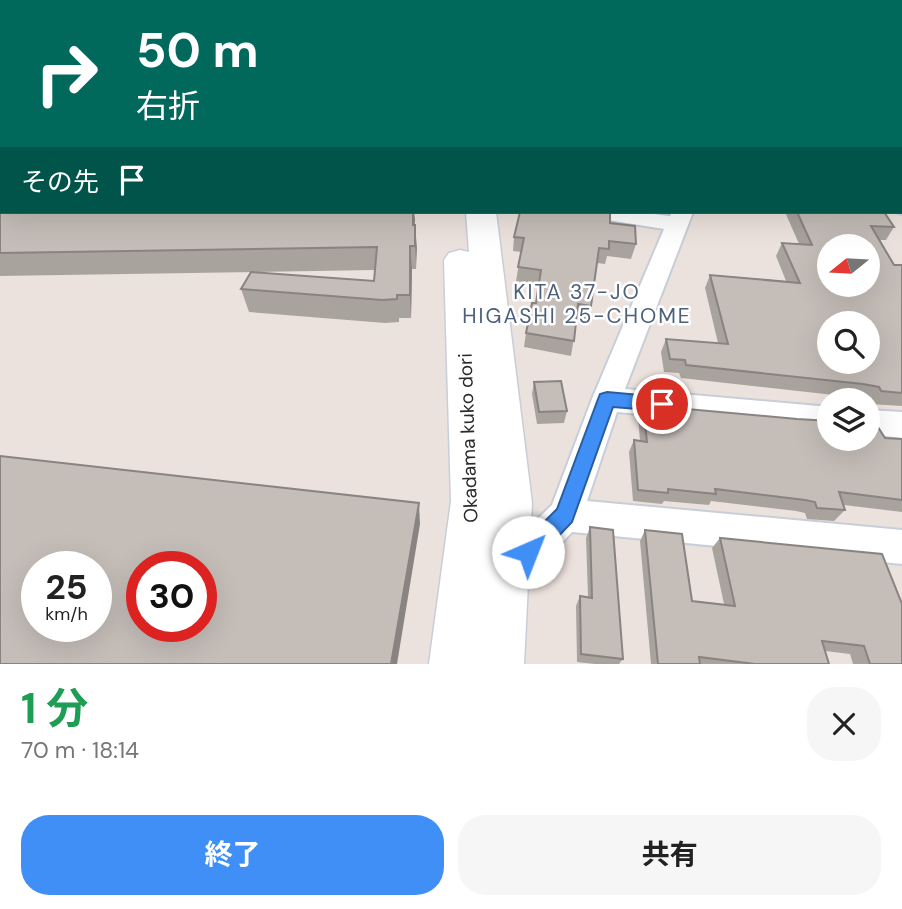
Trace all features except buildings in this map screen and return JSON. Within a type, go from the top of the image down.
[{"type":"main road","name":"Okadama kuko dori","points":[[457,214],[474,501],[496,664]]},
{"type":"main road","name":"Okadama kuko dori","points":[[457,664],[508,503],[481,214]]},
{"type":"street","points":[[486,578],[517,564],[565,515],[607,399],[679,218],[624,214]]},
{"type":"street","points":[[607,399],[817,418]]},
{"type":"street","points":[[880,423],[902,425]]},
{"type":"street","points":[[565,515],[902,547]]},
{"type":"district","name":"KITA 37-JO HIGASHI 25-CHOME","points":[[577,304]]},
{"type":"route","points":[[528,552],[565,515],[607,399],[662,404]]}]
